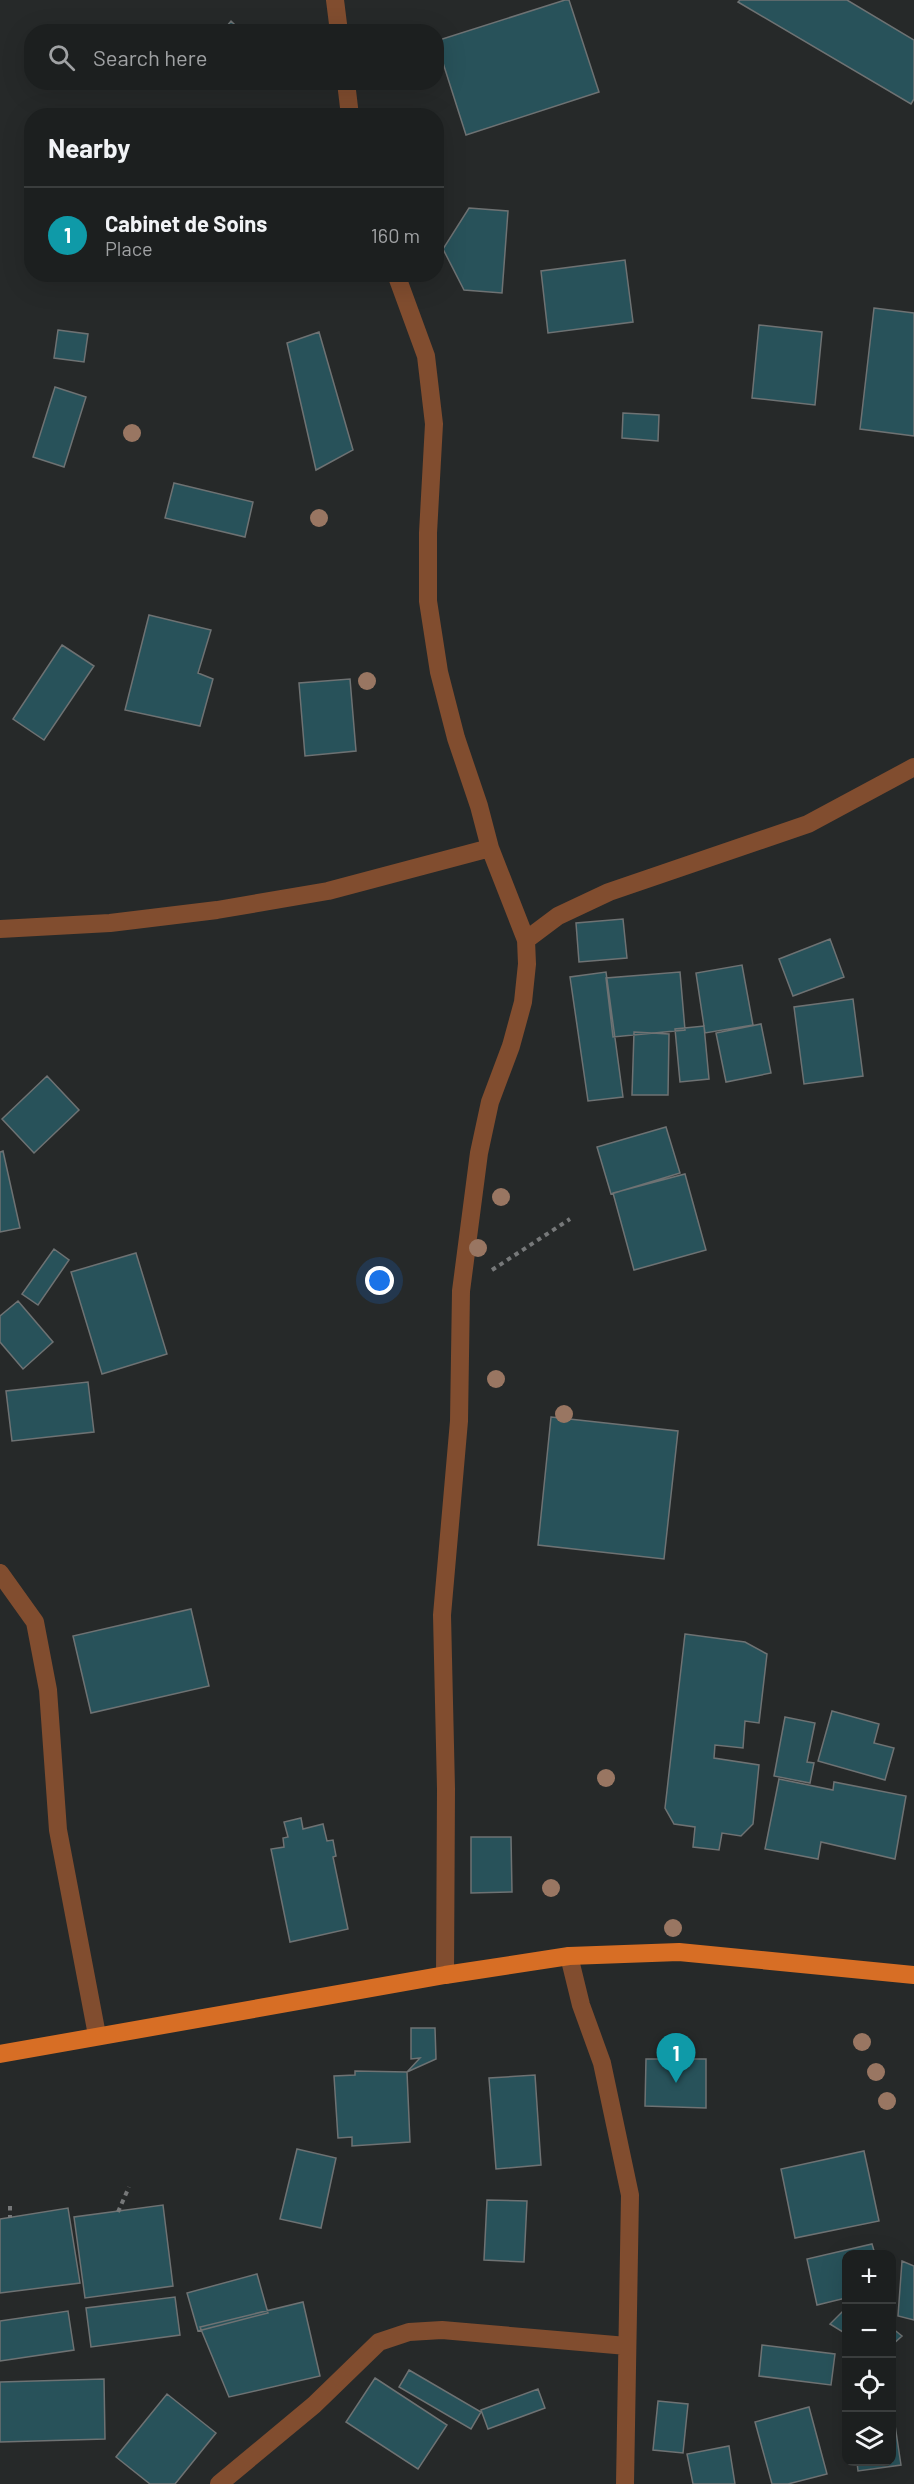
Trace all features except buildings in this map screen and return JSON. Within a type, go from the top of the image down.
[{"type":"main road","points":[[0,2054],[445,1975],[569,1956],[679,1952],[914,1975]]},
{"type":"street","points":[[335,0],[338,24]]},
{"type":"street","points":[[347,90],[349,108]]},
{"type":"street","points":[[399,282],[426,356],[434,424],[428,532],[428,601],[439,672],[456,738],[479,806],[490,848],[526,940],[527,964],[523,1002],[511,1046],[490,1102],[479,1154],[461,1291],[459,1421],[442,1616],[446,1789],[445,1975]]},
{"type":"street","points":[[526,940],[558,916],[609,892],[808,824],[914,767]]},
{"type":"street","points":[[0,929],[110,923],[218,910],[328,891],[490,848]]},
{"type":"street","points":[[0,1573],[35,1622],[48,1690],[58,1830],[98,2035]]},
{"type":"street","points":[[569,1956],[581,2005],[602,2063],[630,2195],[625,2484]]},
{"type":"street","points":[[219,2484],[314,2405],[379,2342],[409,2332],[442,2330],[627,2346]]},
{"type":"path","points":[[461,1291],[570,1219]]},
{"type":"path","points":[[118,2212],[129,2187]]},
{"type":"path","points":[[10,2206],[10,2217]]},
{"type":"place","name":"Cabinet de Soins","points":[[676,2083]]}]
